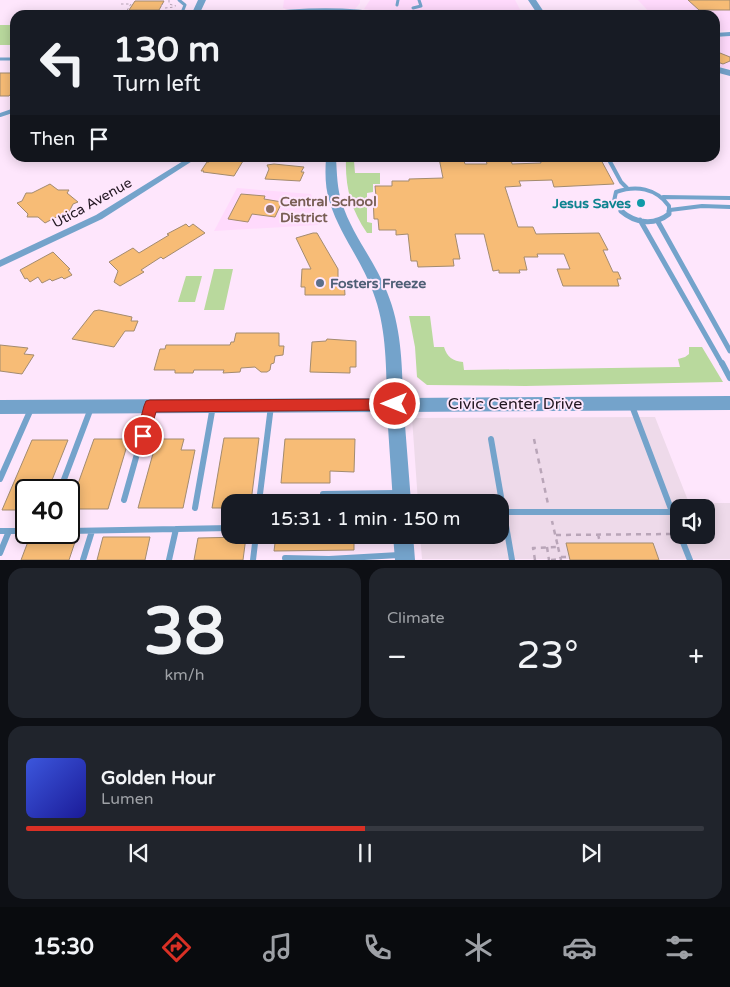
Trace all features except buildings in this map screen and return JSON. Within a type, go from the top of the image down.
[{"type":"street","name":"Utica Avenue","points":[[0,264],[99,217],[187,162]]},
{"type":"street","points":[[331,162],[331,187],[337,211],[373,273],[387,313],[393,354],[401,494]]},
{"type":"street","name":"Civic Center Drive","points":[[0,407],[730,403]]},
{"type":"street","points":[[404,544],[405,557]]},
{"type":"lane","points":[[179,0],[185,5],[183,10]]},
{"type":"lane","points":[[397,6],[398,0]]},
{"type":"lane","points":[[413,8],[421,6],[419,0]]},
{"type":"lane","points":[[610,162],[621,182],[627,188]]},
{"type":"lane","points":[[670,210],[662,197],[645,189],[627,188],[616,192],[614,196],[615,205],[625,214],[640,220],[657,220],[666,216],[670,210],[702,206],[730,207]]},
{"type":"lane","points":[[662,197],[730,198]]},
{"type":"lane","points":[[640,220],[730,378]]},
{"type":"lane","points":[[657,220],[730,351]]},
{"type":"lane","points":[[631,404],[670,507]]},
{"type":"lane","points":[[260,494],[272,405]]},
{"type":"lane","points":[[64,479],[92,406]]},
{"type":"lane","points":[[124,500],[150,406]]},
{"type":"lane","points":[[195,508],[213,406]]},
{"type":"lane","points":[[0,480],[33,407]]},
{"type":"lane","points":[[491,439],[501,494]]},
{"type":"lane","points":[[509,512],[670,512]]},
{"type":"lane","points":[[80,531],[221,528]]},
{"type":"lane","points":[[169,560],[176,529]]},
{"type":"lane","points":[[83,560],[92,530]]},
{"type":"lane","points":[[0,531],[15,531]]},
{"type":"lane","points":[[0,553],[9,531]]},
{"type":"lane","points":[[509,542],[512,560]]},
{"type":"lane","points":[[253,560],[255,544]]},
{"type":"lane","points":[[684,544],[690,560]]},
{"type":"lane","points":[[285,558],[405,557]]},
{"type":"path","points":[[164,2],[162,5],[176,7]]},
{"type":"path","points":[[121,4],[131,4],[127,10]]},
{"type":"path","points":[[165,8],[170,6]]},
{"type":"path","points":[[598,534],[600,543]]},
{"type":"path","points":[[556,535],[670,535]]},
{"type":"path","points":[[546,547],[550,560],[569,557]]},
{"type":"path","points":[[558,548],[561,559]]},
{"type":"shaded area","points":[[284,0],[360,0],[360,3],[355,9],[286,9],[283,8]]},
{"type":"shaded area","points":[[370,0],[515,0],[520,10],[370,10],[364,9]]},
{"type":"shaded area","points":[[638,0],[730,0],[730,30],[720,31],[720,10],[647,10]]},
{"type":"shaded area","points":[[730,36],[730,69],[720,67],[720,37]]},
{"type":"shaded area","name":"Central School District","points":[[237,188],[311,194],[318,225],[214,231]]},
{"type":"shaded area","points":[[655,417],[687,499],[670,499],[670,544],[715,544],[715,503],[730,503],[730,559],[422,559],[421,544],[509,544],[509,494],[417,494],[412,418]]},
{"type":"green space","points":[[0,25],[10,25],[10,45],[0,45]]},
{"type":"green space","points":[[346,162],[354,162],[355,173],[380,173],[380,184],[373,184],[373,192],[367,193],[367,222],[372,223],[372,233],[367,233],[357,216],[350,198]]},
{"type":"green space","points":[[214,269],[233,269],[224,310],[204,310]]},
{"type":"green space","points":[[186,276],[202,276],[195,302],[178,302]]},
{"type":"green space","points":[[409,316],[430,316],[434,347],[444,347],[451,358],[463,362],[464,370],[680,367],[678,359],[689,354],[689,347],[702,347],[723,382],[525,386],[427,385],[417,377],[415,347]]},
{"type":"place","name":"Jesus Saves","points":[[641,203]]},
{"type":"place","name":"Central School District","points":[[270,209]]},
{"type":"place","name":"Fosters Freeze","points":[[320,283]]},
{"type":"route","points":[[143,436],[150,406],[395,404]]}]
